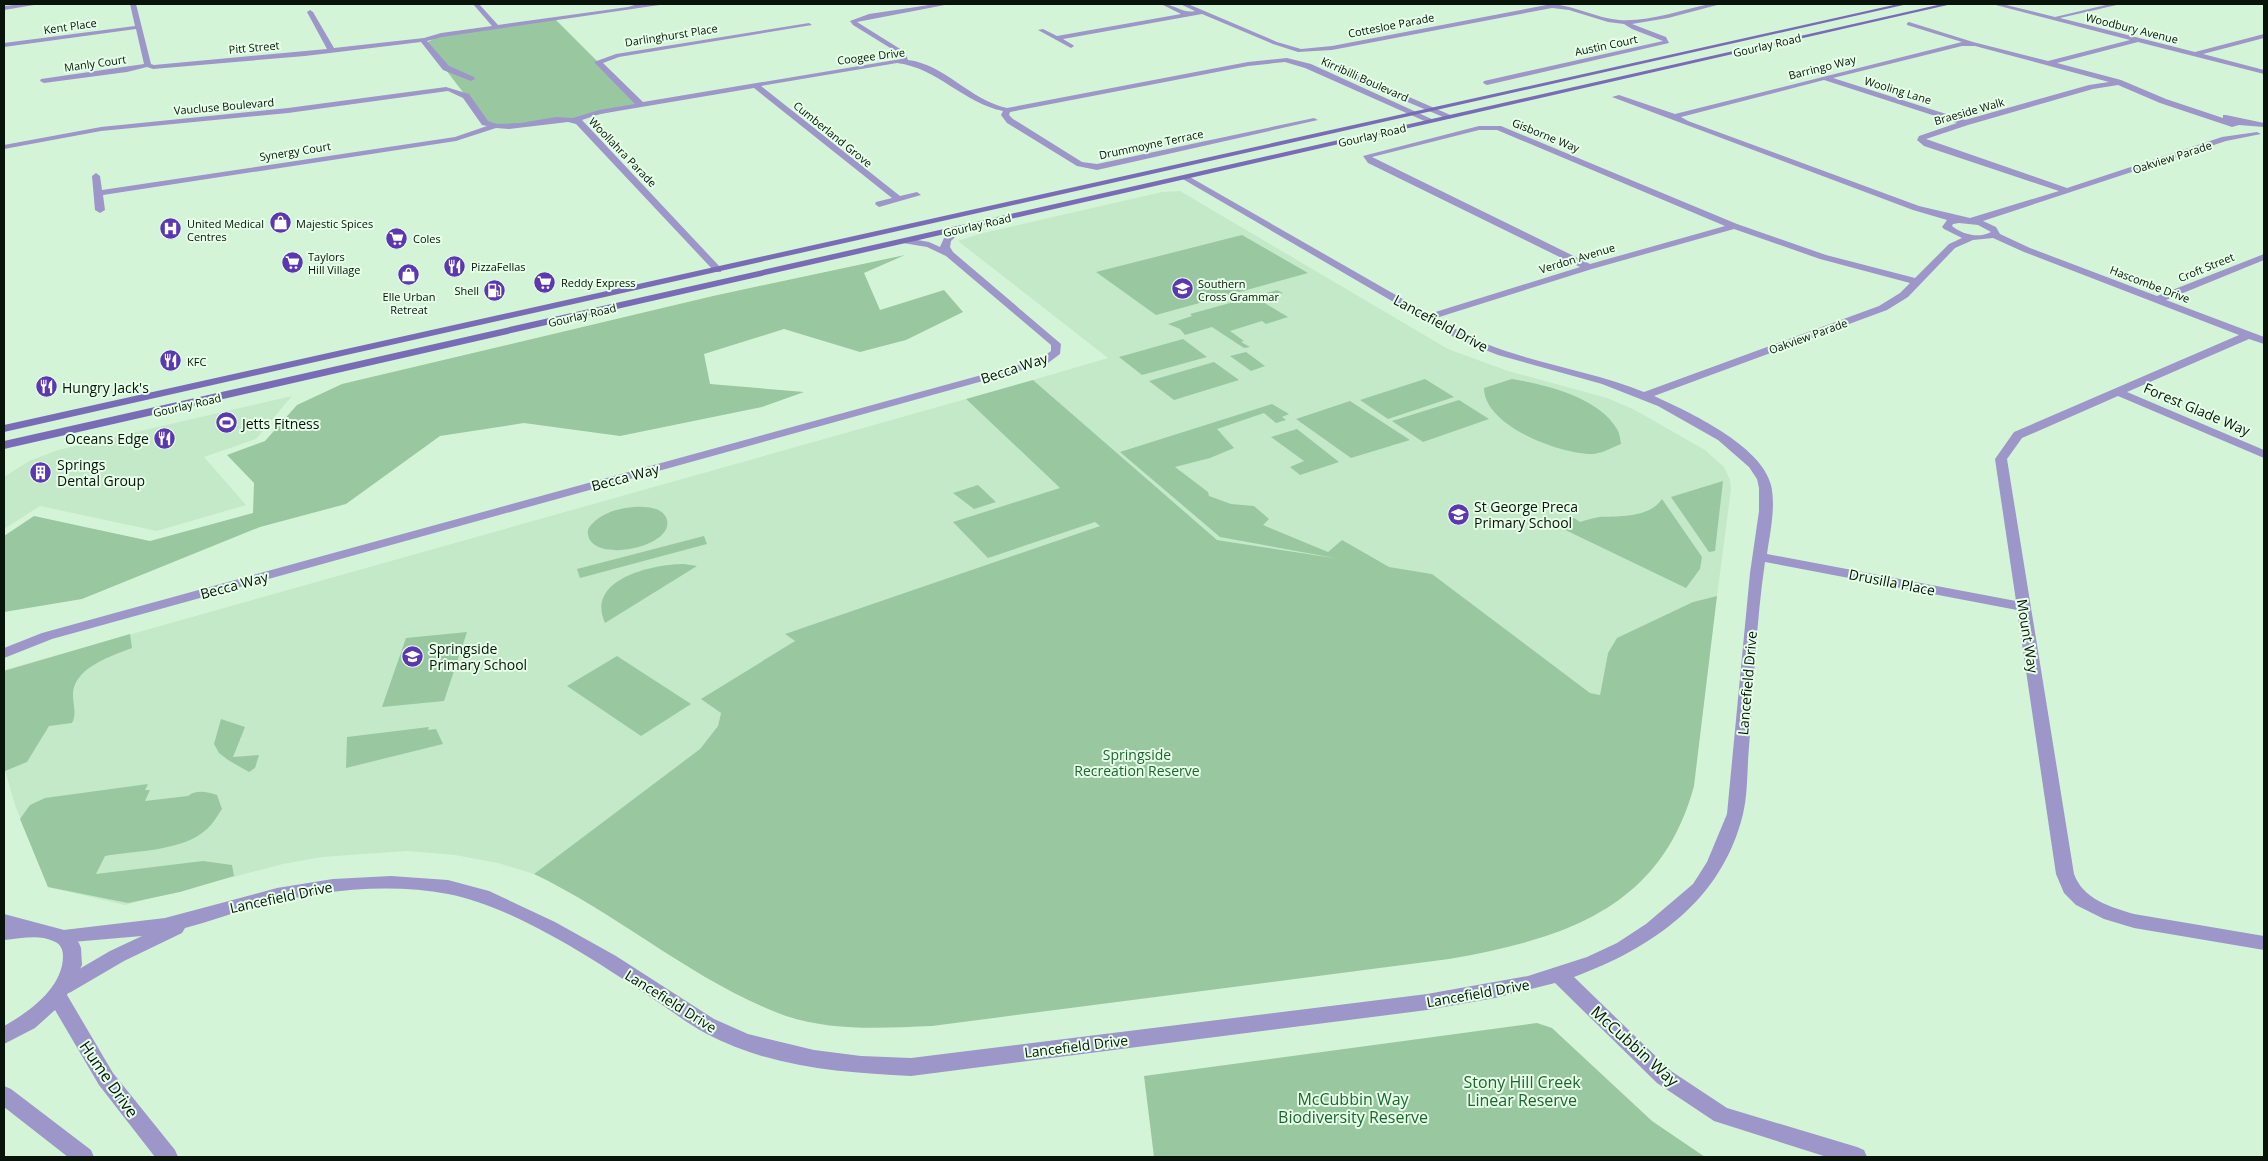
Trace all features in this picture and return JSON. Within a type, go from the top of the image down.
[{"type":"main road","name":"Gourlay Road","points":[[4,429],[1906,4]]},
{"type":"main road","name":"Gourlay Road","points":[[4,445],[1949,4]]},
{"type":"main road","points":[[1168,168],[1185,178]]},
{"type":"street","points":[[4,8],[37,4]]},
{"type":"street","points":[[133,4],[148,65]]},
{"type":"street","points":[[476,4],[497,28]]},
{"type":"street","name":"Pitt Street","points":[[148,65],[162,67],[332,51],[402,41],[424,40],[441,35],[630,8],[644,4],[663,4]]},
{"type":"street","points":[[905,61],[903,54],[855,24],[853,20],[947,4]]},
{"type":"street","points":[[1164,4],[1263,47]]},
{"type":"street","points":[[1183,4],[1282,46],[1301,51]]},
{"type":"street","name":"Cottesloe Parade","points":[[1276,55],[1284,51],[1332,48],[1554,5],[1571,8],[1612,21],[1625,22],[1718,4]]},
{"type":"street","name":"Woodbury Avenue","points":[[1996,4],[2264,72]]},
{"type":"street","points":[[2056,19],[2118,4]]},
{"type":"street","points":[[310,12],[332,51]]},
{"type":"street","points":[[1056,38],[1203,12]]},
{"type":"street","name":"Austin Court","points":[[1487,83],[1666,42],[1664,38],[1634,28],[1625,22]]},
{"type":"street","name":"Barringo Way","points":[[1909,24],[1975,44],[2118,82],[2236,127],[2262,134]]},
{"type":"street","name":"Darlinghurst Place","points":[[641,105],[598,62],[618,55],[809,25]]},
{"type":"street","name":"Kent Place","points":[[4,45],[139,27]]},
{"type":"street","points":[[1041,30],[1071,46]]},
{"type":"street","points":[[2196,54],[2264,36]]},
{"type":"street","points":[[424,40],[424,44],[445,81],[466,96],[485,123],[495,126]]},
{"type":"street","points":[[2050,64],[2139,40]]},
{"type":"street","name":"Barringo Way","points":[[1676,117],[1680,114],[1962,44],[1975,44]]},
{"type":"street","name":"Cottesloe Parade","points":[[1286,60],[1302,60],[1332,48]]},
{"type":"street","name":"Kirribilli Boulevard","points":[[1301,51],[1451,117]]},
{"type":"street","points":[[1276,55],[1286,60]]},
{"type":"street","name":"Coogee Drive","points":[[1248,64],[1276,55]]},
{"type":"street","name":"Coogee Drive","points":[[574,120],[599,112],[905,61],[921,64],[985,105],[1007,110],[1248,64],[1286,60]]},
{"type":"street","name":"Kirribilli Boulevard","points":[[1286,60],[1308,66],[1432,122]]},
{"type":"street","name":"Manly Court","points":[[44,81],[127,70],[148,65]]},
{"type":"street","points":[[1490,74],[1503,79]]},
{"type":"street","name":"Wooling Lane","points":[[1824,78],[1966,123]]},
{"type":"street","points":[[445,81],[454,79],[473,81]]},
{"type":"street","points":[[445,81],[461,88],[473,81]]},
{"type":"street","points":[[445,81],[473,81]]},
{"type":"street","name":"Vaucluse Boulevard","points":[[4,138],[137,120],[312,103],[445,81]]},
{"type":"street","name":"Vaucluse Boulevard","points":[[4,147],[130,126],[298,110],[445,81]]},
{"type":"street","points":[[466,96],[473,81]]},
{"type":"street","name":"Braeside Walk","points":[[2067,191],[1921,140],[1927,135],[1966,123],[2092,87],[2118,82]]},
{"type":"street","name":"Cumberland Grove","points":[[754,85],[898,200]]},
{"type":"street","points":[[1616,97],[1676,117],[1685,123],[1916,208],[1960,220],[1971,221],[1990,233]]},
{"type":"street","name":"Barringo Way","points":[[2181,107],[2250,122],[2264,123]]},
{"type":"street","name":"Drummoyne Terrace","points":[[1007,110],[1006,115],[1010,121],[1080,164],[1098,167],[1314,120]]},
{"type":"street","name":"Woollahra Parade","points":[[495,126],[510,127],[574,120],[586,128],[718,270]]},
{"type":"street","points":[[1275,120],[1289,126]]},
{"type":"street","points":[[2236,127],[2250,122]]},
{"type":"street","name":"Synergy Court","points":[[98,193],[382,148],[456,139],[495,126]]},
{"type":"street","name":"Oakview Parade","points":[[2225,139],[2236,127]]},
{"type":"street","name":"Gisborne Way","points":[[1589,267],[1371,161],[1367,156],[1479,128],[1498,128],[1734,226],[1823,257],[1918,282]]},
{"type":"street","name":"Oakview Parade","points":[[1971,221],[2004,212],[2225,139],[2262,134]]},
{"type":"street","points":[[96,176],[100,210]]},
{"type":"street","name":"Lancefield Drive","points":[[52,933],[91,935],[136,930],[199,917],[251,901],[295,891],[339,884],[391,882],[474,893],[536,919],[720,1031],[783,1054],[857,1065],[911,1067],[1427,1002],[1503,990],[1560,976],[1620,950],[1659,927],[1698,889],[1722,851],[1735,814],[1767,497],[1764,481],[1756,467],[1743,453],[1722,437],[1644,396],[1607,382],[1502,354],[1462,337],[1185,178]]},
{"type":"street","points":[[879,204],[917,195]]},
{"type":"street","points":[[1916,208],[1950,228],[1973,237],[1990,233]]},
{"type":"street","name":"Oakview Parade","points":[[1990,233],[2004,212]]},
{"type":"street","points":[[1950,228],[1960,220]]},
{"type":"street","name":"Verdon Avenue","points":[[1428,318],[1589,267],[1734,226]]},
{"type":"street","points":[[1950,228],[1952,246]]},
{"type":"street","points":[[950,254],[945,247],[948,240],[958,229]]},
{"type":"street","name":"Hascombe Drive","points":[[1990,233],[2027,250],[2264,341]]},
{"type":"street","name":"Oakview Parade","points":[[1644,396],[1883,308],[1904,295],[1952,246],[1973,237]]},
{"type":"street","name":"Becca Way","points":[[4,653],[47,636],[1033,364],[1053,356],[1058,348],[1056,344],[950,254],[929,245],[906,241]]},
{"type":"street","name":"Croft Street","points":[[2156,300],[2263,258]]},
{"type":"street","name":"Mount Way","points":[[2249,336],[2018,435],[2001,459],[2065,874],[2070,888],[2082,900],[2094,907],[2134,921],[2264,943]]},
{"type":"street","name":"Forest Glade Way","points":[[2118,392],[2264,454]]},
{"type":"street","name":"Drusilla Place","points":[[1760,557],[2024,607]]},
{"type":"street","name":"Becca Way","points":[[4,642],[47,636]]},
{"type":"street","name":"Lancefield Drive","points":[[61,992],[117,956],[199,917]]},
{"type":"street","points":[[4,921],[52,933],[70,944],[74,956],[72,971],[61,992],[36,1016],[4,1036]]},
{"type":"street","points":[[4,933],[22,930],[52,933]]},
{"type":"street","name":"McCubbin Way","points":[[1560,976],[1664,1077],[1720,1115],[1857,1157]]},
{"type":"street","name":"Hume Drive","points":[[61,992],[106,1079],[168,1157]]},
{"type":"street","points":[[4,1095],[84,1157]]},
{"type":"shaded area","name":"St George Preca Primary School","points":[[1180,191],[1448,349],[1508,371],[1607,398],[1635,410],[1705,450],[1724,467],[1730,480],[1731,489],[1717,596],[1693,602],[1608,653],[1600,695],[1590,693],[1432,574],[1217,540],[1033,380],[1108,358],[958,241],[979,234],[1162,192]]},
{"type":"shaded area","points":[[292,396],[256,439],[204,457],[246,505],[157,531],[40,506],[4,529],[4,477],[29,461],[58,450]]},
{"type":"shaded area","name":"Springside Primary School","points":[[966,399],[1100,526],[785,634],[795,641],[702,699],[721,713],[718,726],[700,749],[534,874],[498,863],[455,855],[407,851],[322,857],[283,864],[125,905],[48,887],[15,805],[4,767],[4,670]]},
{"type":"green space","points":[[555,19],[641,105],[547,124],[527,126],[489,125],[424,44],[441,35]]},
{"type":"green space","points":[[1242,235],[1308,273],[1156,315],[1096,272]]},
{"type":"green space","points":[[905,255],[864,273],[880,310],[944,290],[963,312],[906,340],[860,352],[784,329],[704,354],[710,384],[804,392],[762,407],[620,436],[524,423],[440,436],[346,504],[260,527],[82,599],[4,612],[4,536],[34,516],[150,541],[253,513],[254,483],[227,455],[265,441],[297,405],[342,384],[713,296]]},
{"type":"green space","points":[[1277,290],[1283,293],[1258,299],[1288,317],[1266,324],[1262,321],[1230,331],[1244,341],[1241,342],[1250,347],[1244,348],[1212,327],[1185,335],[1180,329],[1168,324],[1192,316],[1190,314]]},
{"type":"green space","points":[[1183,339],[1207,357],[1142,375],[1119,357]]},
{"type":"green space","points":[[1246,352],[1265,366],[1251,371],[1230,356]]},
{"type":"green space","points":[[1214,362],[1239,380],[1174,400],[1149,381]]},
{"type":"green space","points":[[1425,379],[1454,397],[1388,419],[1360,400]]},
{"type":"green space","points":[[1512,379],[1556,389],[1585,401],[1608,418],[1618,431],[1621,444],[1596,454],[1578,453],[1544,443],[1510,426],[1496,414],[1487,402],[1484,388]]},
{"type":"green space","name":"Springside Recreation Reserve","points":[[1033,380],[1217,540],[1340,559],[1220,537],[1120,452],[1272,404],[1289,414],[1282,417],[1286,420],[1276,423],[1264,413],[1217,429],[1234,448],[1210,458],[1175,467],[1208,492],[1209,496],[1231,504],[1254,506],[1269,519],[1263,525],[1328,552],[1342,540],[1389,567],[1432,574],[1590,693],[1600,695],[1608,653],[1617,638],[1693,602],[1717,596],[1694,786],[1679,828],[1658,862],[1632,890],[1602,911],[1568,928],[1531,941],[1491,951],[1449,959],[932,1026],[874,1028],[835,1026],[796,1019],[746,999],[685,965],[565,890],[534,874],[700,749],[718,726],[721,713],[701,699],[795,641],[785,634],[1100,526],[1095,522],[988,558],[953,522],[1060,488],[966,399]]},
{"type":"green space","points":[[1459,400],[1489,419],[1423,442],[1392,421]]},
{"type":"green space","points":[[1350,401],[1410,440],[1351,458],[1296,419]]},
{"type":"green space","points":[[1297,429],[1339,462],[1300,475],[1290,467],[1304,461],[1271,437]]},
{"type":"green space","points":[[1723,481],[1715,551],[1709,552],[1671,497]]},
{"type":"green space","points":[[978,485],[996,502],[974,509],[953,493]]},
{"type":"green space","points":[[1662,499],[1702,557],[1700,569],[1686,588],[1557,526],[1574,518],[1580,522],[1599,517],[1642,513],[1650,510]]},
{"type":"green space","points":[[634,507],[654,508],[662,512],[667,520],[666,530],[658,538],[646,545],[631,549],[616,550],[603,548],[593,543],[588,534],[588,529],[596,520],[611,512]]},
{"type":"green space","points":[[704,536],[707,544],[580,578],[577,569]]},
{"type":"green space","points":[[684,564],[697,566],[605,623],[601,608],[605,595],[613,585],[625,577],[640,571]]},
{"type":"green space","points":[[467,632],[444,701],[382,707],[406,638]]},
{"type":"green space","points":[[130,634],[132,648],[104,659],[86,670],[79,677],[73,695],[75,713],[72,723],[49,726],[27,762],[5,771],[4,671]]},
{"type":"green space","points":[[617,656],[691,704],[641,736],[567,686]]},
{"type":"green space","points":[[221,719],[245,727],[233,757],[259,755],[255,768],[249,772],[219,753],[214,744]]},
{"type":"green space","points":[[429,727],[428,730],[436,729],[443,744],[346,768],[347,737]]},
{"type":"green space","points":[[148,784],[145,790],[150,790],[145,801],[188,796],[195,792],[202,792],[217,795],[222,809],[208,828],[192,839],[168,847],[105,856],[96,874],[203,861],[232,865],[234,876],[180,892],[128,903],[48,887],[20,819],[30,805],[45,798]]},
{"type":"green space","name":"Stony Hill Creek Linear Reserve","points":[[1537,1023],[1552,1028],[1652,1121],[1705,1157],[1154,1157],[1144,1076]]},
{"type":"place","name":"Majestic Spices","points":[[280,223]]},
{"type":"place","name":"United Medical Centres","points":[[171,229]]},
{"type":"place","name":"Coles","points":[[397,238]]},
{"type":"place","name":"Taylors Hill Village","points":[[292,262]]},
{"type":"place","name":"PizzaFellas","points":[[455,266]]},
{"type":"place","name":"Elle Urban Retreat","points":[[409,275]]},
{"type":"place","name":"Reddy Express","points":[[545,282]]},
{"type":"place","name":"Southern Cross Grammar","points":[[1182,289]]},
{"type":"place","name":"Shell","points":[[495,290]]},
{"type":"place","name":"KFC","points":[[171,361]]},
{"type":"place","name":"Hungry Jack's","points":[[46,387]]},
{"type":"place","name":"Jetts Fitness","points":[[226,423]]},
{"type":"place","name":"Oceans Edge","points":[[165,438]]},
{"type":"place","name":"Springs Dental Group","points":[[41,472]]},
{"type":"place","name":"St George Preca Primary School","points":[[1458,514]]},
{"type":"place","name":"Springside Primary School","points":[[413,656]]},
{"type":"park label","name":"McCubbin Way Biodiversity Reserve","points":[[1353,1108]]}]
